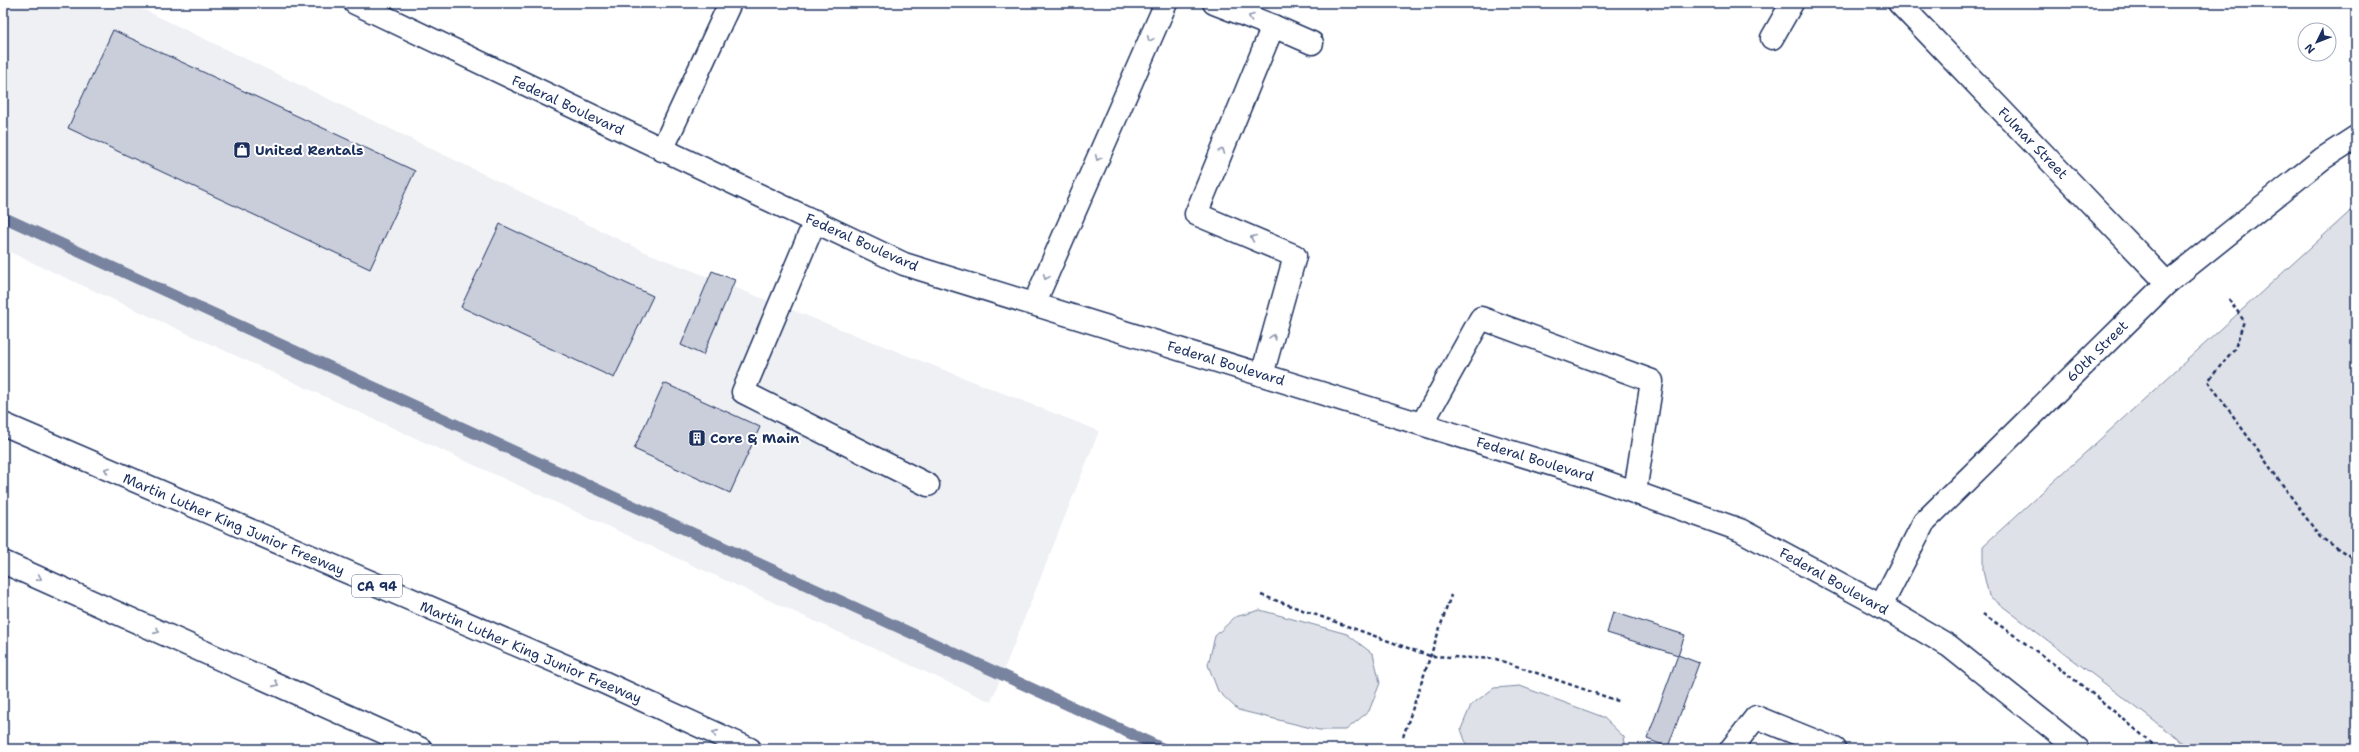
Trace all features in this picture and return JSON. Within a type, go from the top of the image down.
[{"type":"main road","name":"Federal Boulevard","points":[[355,3],[904,264],[1422,424],[1635,492],[1740,530],[1882,606],[1950,646],[2078,749]]},
{"type":"main road","points":[[662,150],[730,3]]},
{"type":"main road","points":[[1034,304],[1166,3]]},
{"type":"main road","points":[[1214,3],[1312,43]]},
{"type":"main road","points":[[1772,38],[1792,3]]},
{"type":"main road","name":"Fulmar Street","points":[[1899,3],[2167,283]]},
{"type":"main road","points":[[1262,375],[1295,256],[1196,214],[1272,26]]},
{"type":"main road","name":"60th Street","points":[[1882,606],[1924,522],[2167,283],[2322,159],[2356,137]]},
{"type":"main road","points":[[815,221],[743,392],[928,485]]},
{"type":"main road","points":[[1422,424],[1481,318],[1652,381],[1635,492]]},
{"type":"main road","name":"Martin Luther King Junior Freeway","points":[[3,424],[603,682],[750,749]]},
{"type":"main road","points":[[3,562],[421,749]]},
{"type":"main road","points":[[1731,749],[1756,717],[1835,749]]},
{"type":"path","points":[[2229,299],[2244,321],[2235,348],[2208,381],[2320,537],[2356,560]]},
{"type":"path","points":[[1261,595],[1430,656],[1496,660],[1621,702]]},
{"type":"path","points":[[1403,737],[1451,595]]},
{"type":"path","points":[[1983,614],[2044,655],[2123,717],[2158,749]]},
{"type":"shaded area","points":[[3,3],[130,3],[645,252],[1099,431],[991,702],[3,249]]},
{"type":"shaded area","points":[[2356,206],[2356,749],[2191,749],[1989,596],[1983,571],[1983,546]]},
{"type":"shaded area","points":[[1260,610],[1347,634],[1373,654],[1380,683],[1369,711],[1346,730],[1319,730],[1238,710],[1218,691],[1208,665],[1215,636],[1235,617]]},
{"type":"shaded area","points":[[1520,686],[1603,717],[1624,737],[1626,749],[1468,749],[1461,729],[1471,705],[1494,688]]},
{"type":"building","name":"United Rentals","points":[[113,30],[415,171],[370,269],[68,128]]},
{"type":"building","points":[[500,224],[653,296],[614,378],[461,307]]},
{"type":"building","points":[[712,271],[735,280],[703,355],[681,345]]},
{"type":"building","name":"Core & Main","points":[[664,383],[760,427],[730,493],[634,449]]},
{"type":"building","points":[[1613,612],[1685,635],[1678,655],[1607,633]]},
{"type":"building","points":[[1678,655],[1699,663],[1668,747],[1647,739]]},
{"type":"waterway","points":[[3,217],[1164,749]]},
{"type":"place","name":"United Rentals","points":[[242,150]]},
{"type":"place","name":"Core & Main","points":[[697,438]]}]
